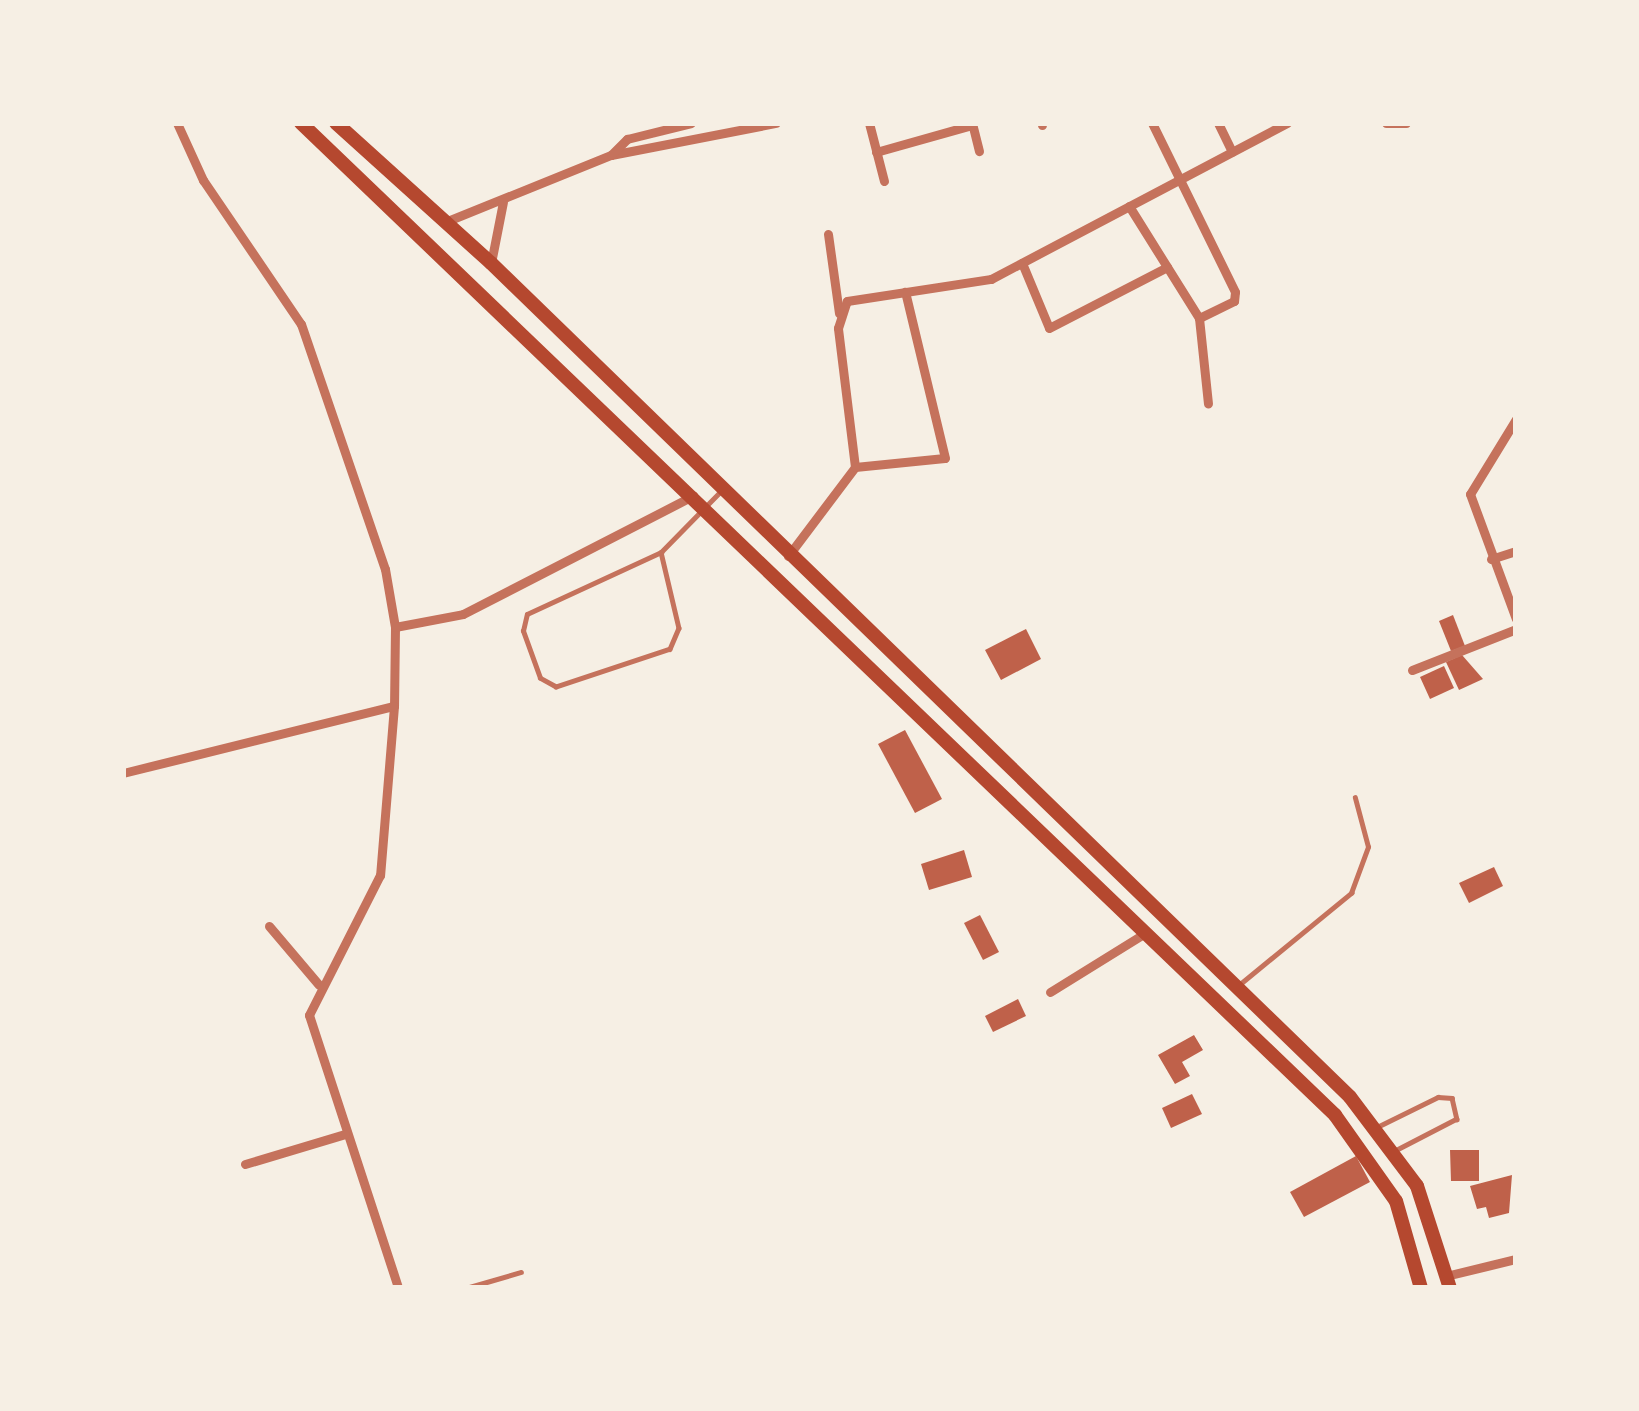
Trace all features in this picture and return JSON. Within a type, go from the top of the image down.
[{"type":"main road","points":[[301,123],[1150,931],[1335,1115],[1396,1201],[1417,1287]]},
{"type":"main road","points":[[336,123],[491,263],[1350,1097],[1395,1151],[1430,1216],[1448,1282]]},
{"type":"main road","points":[[1335,1115],[1350,1097]]},
{"type":"street","points":[[178,123],[203,180],[301,325],[362,491],[395,627],[394,706],[376,890],[319,985],[309,1029],[398,1288]]},
{"type":"street","points":[[623,123],[627,139]]},
{"type":"street","points":[[611,155],[627,139],[691,123]]},
{"type":"street","points":[[445,222],[611,155],[776,123]]},
{"type":"street","points":[[869,123],[884,181]]},
{"type":"street","points":[[1151,123],[1183,178],[1235,292],[1234,302],[1199,318]]},
{"type":"street","points":[[1218,123],[1232,152]]},
{"type":"street","points":[[839,313],[848,301],[991,279],[1287,123]]},
{"type":"street","points":[[1387,123],[1406,123]]},
{"type":"street","points":[[876,152],[972,124],[979,152]]},
{"type":"street","points":[[491,263],[503,202]]},
{"type":"street","points":[[1129,206],[1199,318],[1208,404]]},
{"type":"street","points":[[788,556],[855,467],[828,234]]},
{"type":"street","points":[[1022,263],[1048,328],[1167,267]]},
{"type":"street","points":[[855,467],[944,458],[905,292]]},
{"type":"street","points":[[1516,418],[1471,488],[1491,560],[1516,619]]},
{"type":"street","points":[[395,627],[463,614],[699,501]]},
{"type":"street","points":[[1491,560],[1516,550]]},
{"type":"street","points":[[1412,670],[1516,628]]},
{"type":"street","points":[[123,773],[394,706]]},
{"type":"street","points":[[269,926],[319,985]]},
{"type":"street","points":[[1050,992],[1150,931]]},
{"type":"street","points":[[245,1164],[345,1134]]},
{"type":"street","points":[[1448,1282],[1516,1259]]},
{"type":"lane","points":[[661,551],[679,628],[670,649],[547,684],[523,632],[527,614],[661,551],[699,501],[722,490]]},
{"type":"lane","points":[[1235,987],[1351,893],[1368,848],[1355,798]]},
{"type":"lane","points":[[1376,1126],[1438,1097],[1456,1102],[1457,1118],[1395,1151]]},
{"type":"lane","points":[[466,1288],[521,1272]]},
{"type":"building","points":[[1453,615],[1465,646],[1451,651],[1439,621]]},
{"type":"building","points":[[1026,629],[1041,659],[1001,680],[985,650]]},
{"type":"building","points":[[1462,655],[1483,679],[1459,690],[1446,662]]},
{"type":"building","points":[[1444,666],[1454,688],[1430,699],[1420,677]]},
{"type":"building","points":[[905,730],[942,799],[915,813],[878,744]]},
{"type":"building","points":[[964,850],[972,877],[929,890],[921,864]]},
{"type":"building","points":[[1494,867],[1503,886],[1469,903],[1459,883]]},
{"type":"building","points":[[980,915],[999,952],[983,960],[964,923]]},
{"type":"building","points":[[1018,999],[1026,1016],[993,1032],[985,1016]]},
{"type":"building","points":[[1194,1035],[1203,1050],[1182,1062],[1190,1076],[1175,1084],[1158,1055]]},
{"type":"building","points":[[1192,1094],[1202,1114],[1171,1128],[1162,1108]]},
{"type":"building","points":[[1450,1150],[1479,1150],[1479,1181],[1451,1181]]},
{"type":"building","points":[[1356,1156],[1370,1182],[1304,1217],[1290,1192]]},
{"type":"building","points":[[1512,1175],[1509,1213],[1489,1218],[1486,1207],[1477,1209],[1470,1186]]}]
